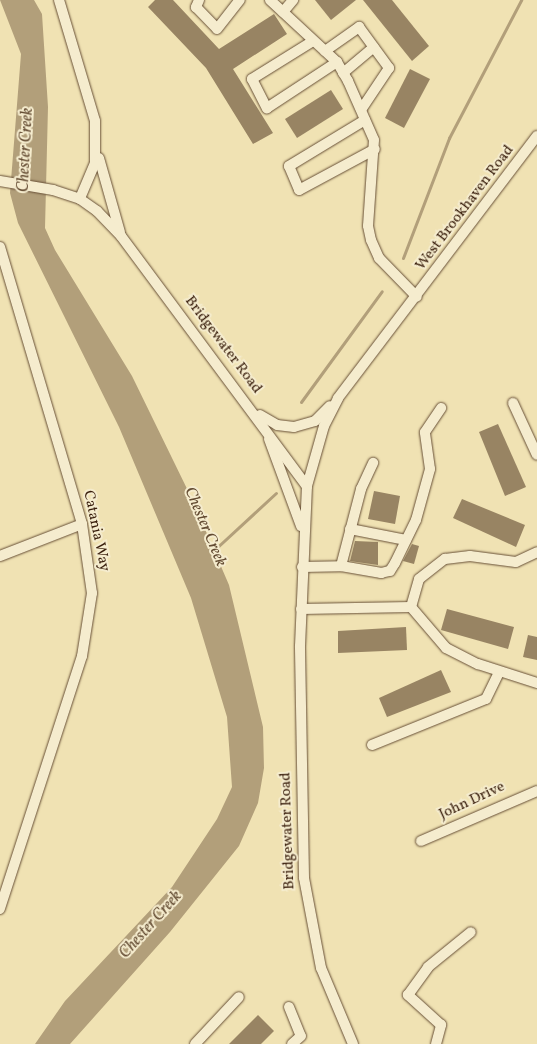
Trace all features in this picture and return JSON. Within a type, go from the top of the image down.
[{"type":"street","points":[[59,0],[89,94],[97,148],[122,236]]},
{"type":"street","points":[[199,0],[196,7],[217,29],[238,1]]},
{"type":"street","name":"West Brookhaven Road","points":[[270,0],[337,62],[343,73],[361,110],[375,149],[368,226],[371,240],[379,258],[417,297]]},
{"type":"street","points":[[282,12],[292,0]]},
{"type":"street","points":[[325,51],[359,27],[390,68],[361,110]]},
{"type":"street","points":[[314,40],[252,79],[267,108],[337,62]]},
{"type":"street","points":[[343,73],[374,47]]},
{"type":"street","points":[[365,120],[289,166],[299,190],[375,149]]},
{"type":"street","name":"West Brookhaven Road","points":[[307,486],[324,426],[338,398],[417,297],[537,136]]},
{"type":"street","points":[[80,198],[92,176],[97,148]]},
{"type":"street","name":"Bridgewater Road","points":[[3,182],[53,190],[80,198],[122,236],[256,413],[307,486],[302,534],[301,609],[300,814],[305,895],[321,968],[353,1044]]},
{"type":"street","name":"Catania Way","points":[[0,247],[82,524],[92,593],[87,636],[0,909]]},
{"type":"street","points":[[256,413],[286,427],[304,426],[315,422],[338,398]]},
{"type":"street","points":[[512,403],[537,455]]},
{"type":"street","points":[[302,567],[340,566],[390,571],[406,540],[430,469],[425,432],[441,408]]},
{"type":"street","points":[[256,413],[282,470],[302,534]]},
{"type":"street","points":[[340,566],[350,529],[373,463]]},
{"type":"street","points":[[0,556],[82,524]]},
{"type":"street","points":[[350,529],[406,540]]},
{"type":"street","points":[[412,607],[420,579],[445,558],[470,556],[516,562],[537,552]]},
{"type":"street","points":[[301,609],[412,607]]},
{"type":"street","points":[[412,607],[446,648],[499,672],[537,683]]},
{"type":"street","points":[[372,745],[486,699],[499,672]]},
{"type":"street","name":"John Drive","points":[[421,841],[537,791]]},
{"type":"street","points":[[436,1044],[441,1025],[408,995],[428,967],[471,932]]},
{"type":"street","points":[[195,1044],[239,997]]},
{"type":"street","points":[[289,1007],[301,1036],[292,1044]]},
{"type":"water","name":"Chester Creek","points":[[0,0],[34,0],[42,14],[48,107],[45,228],[55,250],[132,376],[192,499],[229,585],[263,727],[264,768],[258,803],[239,846],[170,932],[70,1044],[35,1044],[65,1001],[172,887],[217,819],[232,787],[227,717],[191,598],[119,427],[18,223],[10,193],[21,54]]},
{"type":"building","points":[[155,0],[173,0],[219,49],[274,14],[287,34],[233,69],[273,133],[253,144],[206,68],[148,7]]},
{"type":"building","points":[[315,0],[356,0],[331,20]]},
{"type":"building","points":[[363,0],[392,0],[429,46],[412,61]]},
{"type":"building","points":[[410,69],[430,79],[404,128],[385,118]]},
{"type":"building","points":[[331,90],[343,109],[297,138],[285,119]]},
{"type":"building","points":[[498,424],[526,487],[505,496],[479,432]]},
{"type":"building","points":[[374,491],[400,496],[395,524],[368,519]]},
{"type":"building","points":[[462,499],[525,525],[516,547],[453,518]]},
{"type":"building","points":[[355,541],[378,542],[378,565],[350,561]]},
{"type":"building","points":[[412,544],[419,546],[414,564],[403,561]]},
{"type":"building","points":[[447,609],[514,627],[508,649],[441,630]]},
{"type":"building","points":[[406,627],[407,650],[338,653],[338,631]]},
{"type":"building","points":[[528,635],[537,637],[537,660],[523,657]]},
{"type":"building","points":[[441,670],[451,692],[387,717],[379,698]]},
{"type":"building","points":[[258,1015],[274,1031],[261,1044],[229,1044]]},
{"type":"waterway","points":[[403,258],[449,138],[521,0]]},
{"type":"waterway","points":[[301,402],[382,291]]},
{"type":"waterway","name":"Chester Creek","points":[[212,552],[276,493]]}]
